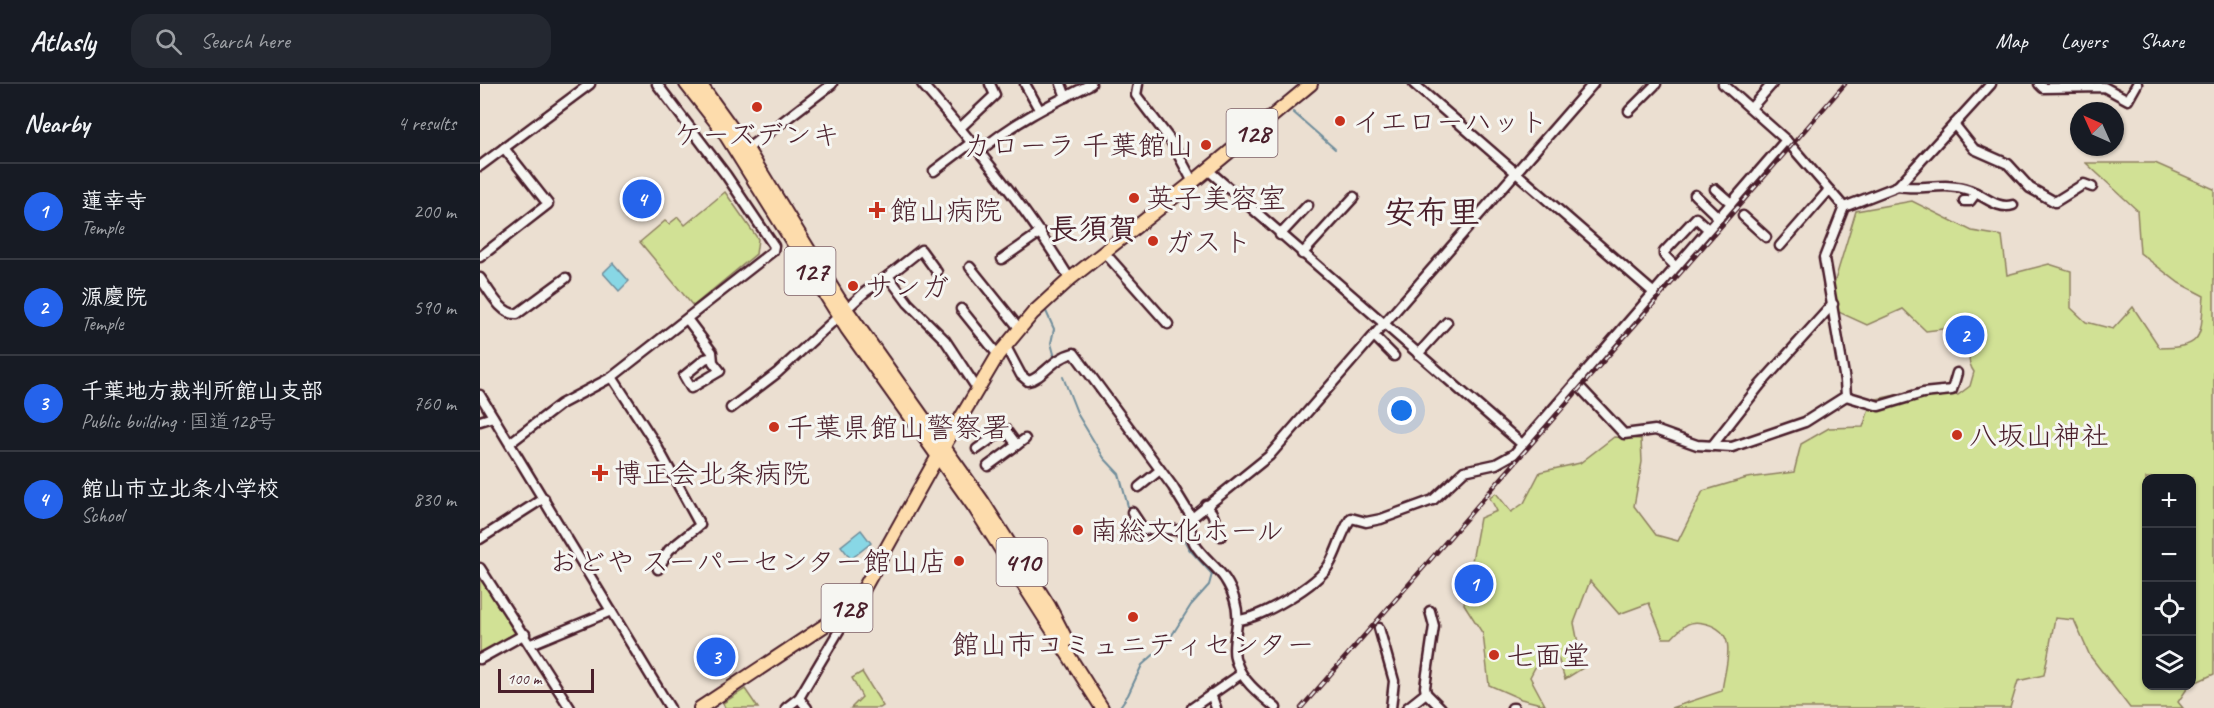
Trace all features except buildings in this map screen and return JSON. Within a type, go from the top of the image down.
[{"type":"highway","name":"127","points":[[686,84],[723,131],[843,313],[940,451]]},
{"type":"highway","name":"127","points":[[700,84],[747,149],[843,313]]},
{"type":"highway","name":"128","points":[[700,708],[830,622],[851,605],[870,579],[940,451],[1002,350],[1019,328],[1071,279],[1193,183],[1311,84]]},
{"type":"highway","name":"410","points":[[940,451],[1102,708]]},
{"type":"street","points":[[510,443],[561,404],[612,376],[773,251],[774,246],[726,175],[657,84]]},
{"type":"street","points":[[747,149],[832,84]]},
{"type":"street","points":[[922,84],[980,151],[1041,232],[1071,279]]},
{"type":"street","points":[[960,128],[995,95],[990,84]]},
{"type":"street","points":[[1025,84],[1039,110]]},
{"type":"street","points":[[1061,84],[1066,97]]},
{"type":"street","points":[[980,151],[1005,130],[1091,84]]},
{"type":"street","points":[[1136,84],[1136,96],[1171,141],[1193,183]]},
{"type":"street","points":[[1414,84],[1654,293]]},
{"type":"street","points":[[1276,708],[1241,674],[1235,661],[1234,649],[1238,620],[1232,592],[1224,577],[1196,549],[1190,532],[1192,518],[1269,456],[1593,84]]},
{"type":"street","points":[[1629,111],[1656,84]]},
{"type":"street","points":[[1723,84],[1786,140],[1844,207]]},
{"type":"street","points":[[1751,108],[1772,84]]},
{"type":"street","points":[[1845,396],[1833,304],[1824,258],[1844,207],[1898,186],[1991,84]]},
{"type":"street","points":[[2039,84],[2043,88],[2104,87],[2128,100],[2137,84]]},
{"type":"street","points":[[480,166],[586,85]]},
{"type":"street","points":[[1954,124],[1974,149],[2008,164],[2030,188],[2046,199],[2055,202],[2084,184],[2092,187]]},
{"type":"street","points":[[1238,620],[1269,609],[1315,581],[1329,566],[1343,530],[1351,518],[1366,522],[1382,519],[1432,500],[1464,471],[1508,459],[1786,140]]},
{"type":"street","points":[[934,171],[971,143]]},
{"type":"street","points":[[480,257],[548,204],[504,148]]},
{"type":"street","points":[[1208,170],[1522,444]]},
{"type":"street","points":[[1898,186],[1911,189],[1947,184],[1976,193],[1997,204],[2013,205]]},
{"type":"street","points":[[1715,189],[1731,203]]},
{"type":"street","points":[[1780,246],[1829,190]]},
{"type":"street","points":[[1964,201],[1970,201],[1976,193]]},
{"type":"street","points":[[1695,195],[1719,218]]},
{"type":"street","points":[[1302,254],[1354,197]]},
{"type":"street","points":[[1280,235],[1308,205]]},
{"type":"street","points":[[1743,216],[1766,237]]},
{"type":"street","points":[[1676,267],[1664,252],[1696,218],[1708,230]]},
{"type":"street","points":[[1002,259],[1041,232]]},
{"type":"street","points":[[731,408],[777,373],[865,292],[921,250],[937,272]]},
{"type":"street","points":[[1104,252],[1168,324]]},
{"type":"street","points":[[970,267],[1019,328]]},
{"type":"street","points":[[888,276],[908,303],[945,340],[978,390]]},
{"type":"street","points":[[480,278],[504,310],[511,315],[517,314],[566,278]]},
{"type":"street","points":[[1713,446],[1760,385],[1833,304]]},
{"type":"street","points":[[961,309],[1002,350],[1028,381],[1035,380],[1060,356],[1074,352],[1192,518]]},
{"type":"street","points":[[687,319],[712,352],[712,357]]},
{"type":"street","points":[[1418,354],[1447,322]]},
{"type":"street","points":[[1374,336],[1394,356]]},
{"type":"street","points":[[1576,383],[1624,434],[1655,430],[1697,445],[1732,447],[1805,422],[1845,396],[1884,405],[1923,393],[1952,390],[1957,373]]},
{"type":"street","points":[[612,376],[655,443],[700,525],[669,550],[658,569]]},
{"type":"street","points":[[480,395],[670,708]]},
{"type":"street","points":[[480,421],[493,417]]},
{"type":"street","points":[[977,449],[1005,429],[1021,442],[988,466]]},
{"type":"street","points":[[1139,487],[1160,470]]},
{"type":"street","points":[[480,539],[544,498]]},
{"type":"street","points":[[1206,505],[1212,513],[1221,536]]},
{"type":"street","points":[[1132,512],[1144,530],[1160,528],[1190,532]]},
{"type":"street","points":[[480,568],[525,634],[570,708]]},
{"type":"street","points":[[786,708],[800,699],[847,617],[851,605]]},
{"type":"street","points":[[531,644],[611,611]]},
{"type":"street","points":[[1430,611],[1434,626],[1425,674],[1426,693],[1440,708]]},
{"type":"street","points":[[1379,628],[1394,681],[1391,708]]},
{"type":"street","points":[[480,659],[525,634]]},
{"type":"street","points":[[1192,708],[1241,674]]},
{"type":"street","points":[[1407,708],[1426,693]]},
{"type":"street","points":[[1211,694],[1215,708]]},
{"type":"street","points":[[800,699],[807,708]]},
{"type":"green space","points":[[2086,163],[2155,163],[2214,189],[2214,674],[2196,682],[2196,474],[2142,474],[2142,690],[2186,690],[2178,702],[2183,708],[2130,708],[2090,656],[2074,620],[2055,618],[2044,675],[2018,681],[2010,708],[1671,708],[1722,691],[1728,651],[1724,635],[1717,628],[1696,622],[1684,627],[1672,638],[1663,638],[1649,603],[1619,614],[1590,581],[1574,623],[1583,668],[1565,679],[1557,655],[1539,660],[1530,677],[1545,705],[1521,699],[1489,685],[1483,634],[1464,604],[1480,518],[1497,511],[1490,498],[1496,493],[1511,512],[1524,503],[1540,472],[1580,463],[1614,437],[1641,439],[1642,462],[1634,506],[1656,535],[1678,541],[1703,491],[1747,478],[1794,472],[1801,444],[1829,428],[1863,427],[1872,400],[1901,394],[1958,395],[1970,386],[1974,372],[1969,361],[1969,351],[1974,330],[1959,327],[1926,331],[1903,309],[1867,325],[1832,309],[1826,300],[1833,287],[1856,211],[1912,201],[1972,231],[2002,236],[2007,275],[2049,264],[2071,271],[2071,308],[2086,322],[2113,329],[2133,307],[2160,348],[2186,345],[2198,336],[2204,296],[2179,283],[2140,253],[2137,210]]},
{"type":"green space","points":[[725,192],[758,239],[756,254],[693,306],[640,242],[665,221],[669,224],[678,217],[685,225]]},
{"type":"green space","points":[[480,574],[517,630],[515,637],[480,656]]},
{"type":"green space","points":[[862,672],[883,706],[880,708],[851,708],[862,697],[852,678]]},
{"type":"green space","points":[[745,689],[758,708],[725,708],[723,703]]},
{"type":"water","points":[[613,263],[629,281],[619,291],[603,273]]},
{"type":"water","points":[[861,530],[871,543],[851,559],[841,546]]},
{"type":"waterway","points":[[1293,112],[1335,149]]},
{"type":"waterway","points":[[1045,309],[1054,329],[1051,343],[1054,354],[1050,361]]},
{"type":"waterway","points":[[1063,377],[1078,415],[1104,458],[1119,474],[1129,510]]},
{"type":"waterway","points":[[1119,708],[1128,695],[1142,665],[1167,643],[1191,605],[1209,585],[1212,574],[1189,549],[1182,536],[1175,534]]},
{"type":"railway","points":[[1301,708],[1845,84]]},
{"type":"place","name":"ケーズデンキ","points":[[757,107]]},
{"type":"place","name":"イエローハット","points":[[1340,121]]},
{"type":"place","name":"カローラ 千葉館山","points":[[1206,145]]},
{"type":"place","name":"英子美容室","points":[[1134,198]]},
{"type":"place","name":"館山市立北条小学校","points":[[642,199]]},
{"type":"place","name":"館山病院","points":[[877,210]]},
{"type":"place","name":"ガスト","points":[[1153,241]]},
{"type":"place","name":"サンガ","points":[[853,286]]},
{"type":"place","name":"源慶院","points":[[1965,335]]},
{"type":"place","name":"千葉県館山警察署","points":[[774,427]]},
{"type":"place","name":"八坂山神社","points":[[1957,435]]},
{"type":"place","name":"博正会北条病院","points":[[600,473]]},
{"type":"place","name":"南総文化ホール","points":[[1078,530]]},
{"type":"place","name":"おどや スーパーセンター館山店","points":[[959,561]]},
{"type":"place","name":"蓮幸寺","points":[[1474,584]]},
{"type":"place","name":"館山市コミュニティセンター","points":[[1133,617]]},
{"type":"place","name":"七面堂","points":[[1494,655]]},
{"type":"place","name":"千葉地方裁判所館山支部","points":[[716,657]]},
{"type":"district","name":"安布里","points":[[1432,212]]},
{"type":"district","name":"長須賀","points":[[1093,229]]}]
